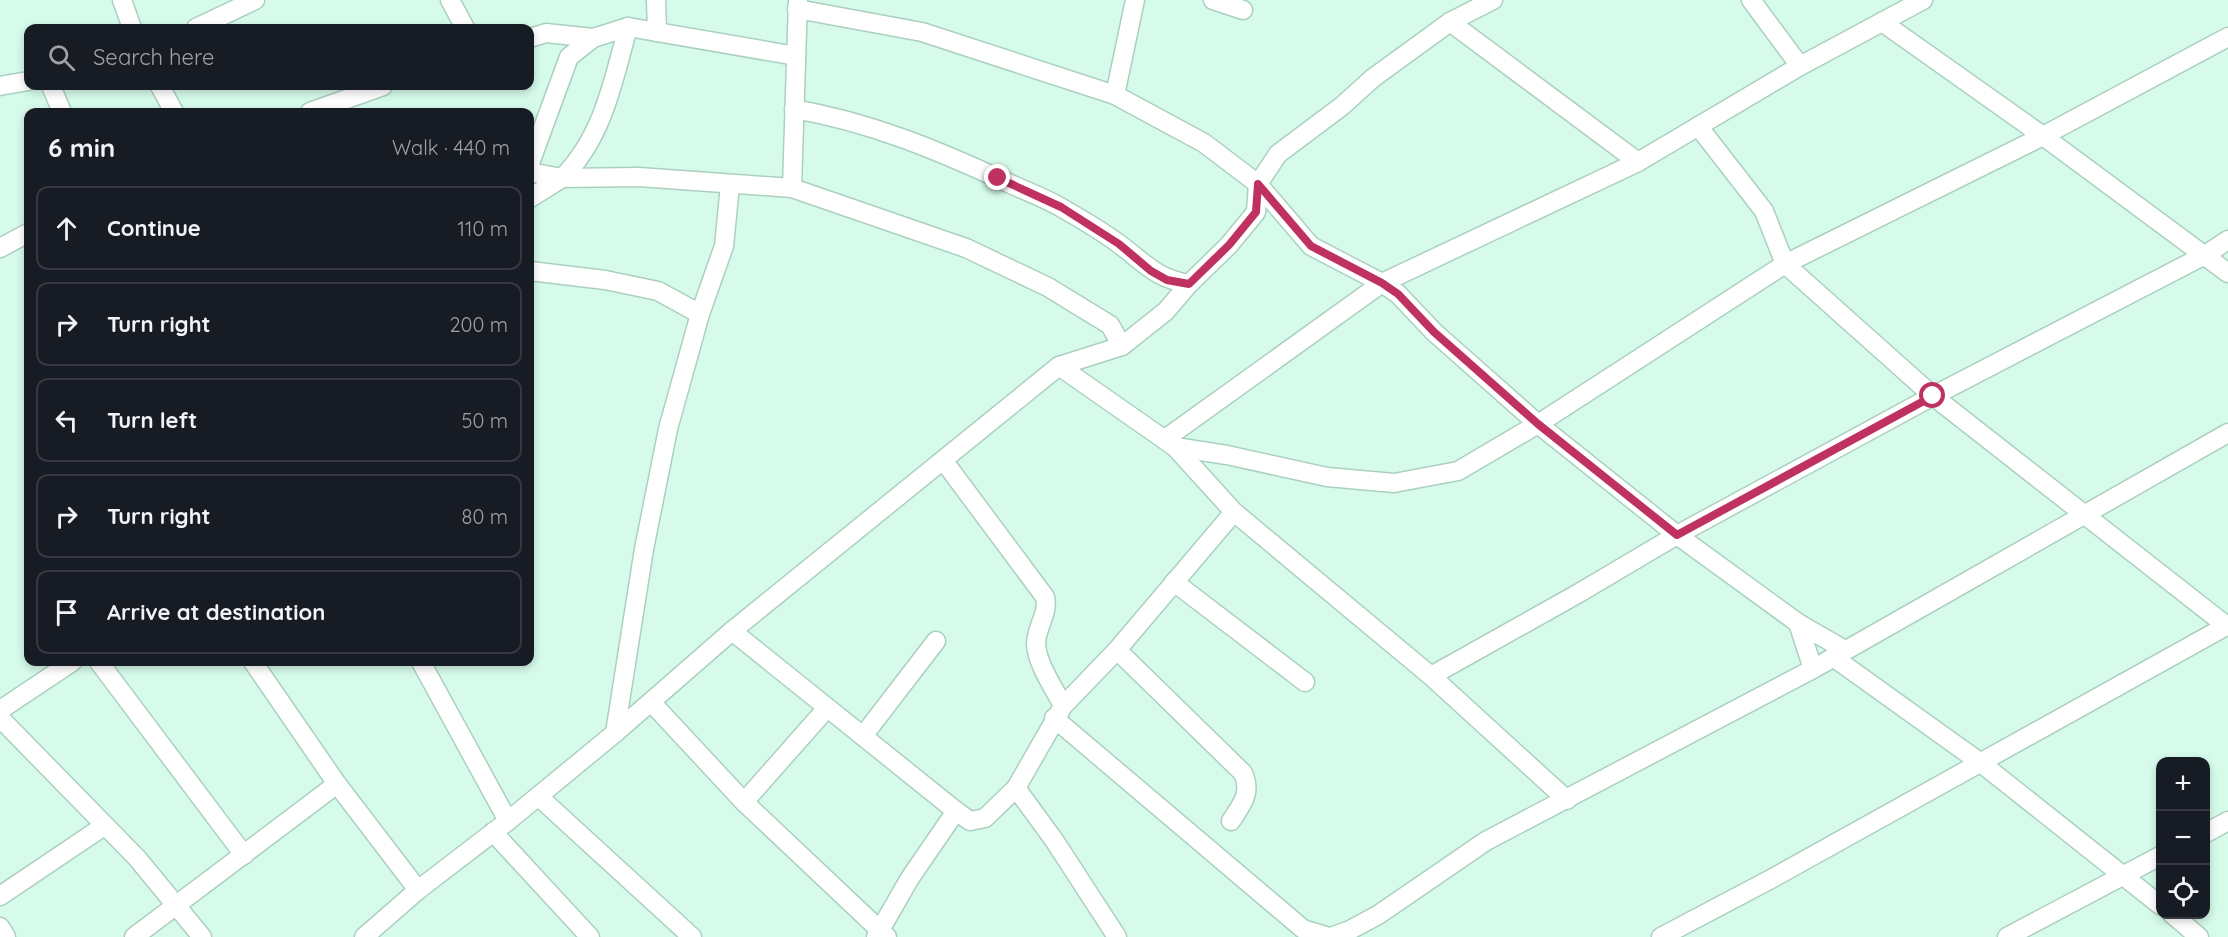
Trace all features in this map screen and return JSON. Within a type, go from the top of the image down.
[{"type":"street","points":[[122,0],[131,24]]},
{"type":"street","points":[[450,0],[463,24]]},
{"type":"street","points":[[656,0],[657,32]]},
{"type":"street","points":[[1114,94],[1135,0]]},
{"type":"street","points":[[1213,0],[1243,10]]},
{"type":"street","points":[[364,937],[418,890],[508,821],[615,733],[732,631],[1059,366],[1122,346],[1166,311],[1189,284],[1229,245],[1256,212],[1258,184],[1278,154],[1342,106],[1373,78],[1450,22],[1493,0]]},
{"type":"street","points":[[1751,0],[1800,66]]},
{"type":"street","points":[[1170,443],[1382,283],[1638,162],[1800,66],[1923,0]]},
{"type":"street","points":[[204,24],[251,1]]},
{"type":"street","points":[[792,188],[798,5],[922,32],[1114,94],[1204,143],[1258,184],[1311,246],[1382,283],[1538,424],[1677,535],[1839,653],[2156,901]]},
{"type":"street","points":[[1450,22],[1638,162]]},
{"type":"street","points":[[1882,22],[2043,136],[2228,273]]},
{"type":"street","points":[[534,195],[561,178],[588,147],[606,106],[628,27]]},
{"type":"street","points":[[534,152],[569,57],[593,38],[628,27],[795,56]]},
{"type":"street","points":[[534,37],[546,33],[593,38]]},
{"type":"street","points":[[1170,443],[1327,477],[1394,483],[1458,471],[1538,424],[1785,264],[2043,136],[2228,37]]},
{"type":"street","points":[[0,86],[24,82]]},
{"type":"street","points":[[53,90],[60,108]]},
{"type":"street","points":[[162,90],[172,108]]},
{"type":"street","points":[[321,108],[372,90]]},
{"type":"street","points":[[794,109],[833,115],[881,129],[977,168],[1061,207],[1119,244],[1151,271],[1167,280],[1189,284]]},
{"type":"street","points":[[1660,937],[1981,763],[2227,626],[2085,512],[1933,396],[1785,264],[1776,236],[1764,211],[1698,126]]},
{"type":"street","points":[[534,173],[561,178],[639,177],[792,188],[966,248],[1048,287],[1110,325],[1122,346]]},
{"type":"street","points":[[615,733],[652,505],[668,429],[700,314],[724,246],[730,185]]},
{"type":"street","points":[[0,248],[24,234]]},
{"type":"street","points":[[1431,676],[1579,594],[1677,535],[1933,396],[2205,255],[2228,240]]},
{"type":"street","points":[[534,271],[605,280],[658,291],[700,314]]},
{"type":"street","points":[[1059,366],[1170,443],[1234,512],[1431,676],[1567,800]]},
{"type":"street","points":[[943,460],[1045,597],[1045,615],[1036,643],[1058,712],[1303,928],[1330,937],[1350,930],[1378,915],[1486,842],[1813,669],[2085,512],[2228,433]]},
{"type":"street","points":[[732,631],[956,811],[970,821],[980,820],[1016,788],[1058,712],[1117,650],[1234,512]]},
{"type":"street","points":[[1174,582],[1305,682]]},
{"type":"street","points":[[1798,623],[1813,669]]},
{"type":"street","points":[[863,736],[936,642]]},
{"type":"street","points":[[1117,650],[1243,773],[1248,783],[1248,795],[1231,821]]},
{"type":"street","points":[[0,710],[66,666]]},
{"type":"street","points":[[102,666],[244,855]]},
{"type":"street","points":[[257,666],[337,784],[418,890]]},
{"type":"street","points":[[423,666],[508,821]]},
{"type":"street","points":[[651,702],[744,802],[881,935],[910,878],[956,811]]},
{"type":"street","points":[[744,802],[827,708]]},
{"type":"street","points":[[0,718],[137,858],[202,937]]},
{"type":"street","points":[[134,937],[337,784]]},
{"type":"street","points":[[1016,788],[1054,840],[1117,937]]},
{"type":"street","points":[[538,796],[692,937]]},
{"type":"street","points":[[2210,831],[2228,822]]},
{"type":"street","points":[[0,896],[104,826]]},
{"type":"street","points":[[493,832],[590,937]]},
{"type":"street","points":[[2007,937],[2156,858]]},
{"type":"street","points":[[2177,919],[2199,937]]},
{"type":"street","points":[[0,927],[6,937]]},
{"type":"route","points":[[998,178],[1061,207],[1119,244],[1151,271],[1167,280],[1189,284],[1229,245],[1256,212],[1258,184],[1311,246],[1382,283],[1398,294],[1434,332],[1538,424],[1677,535],[1933,396]]}]
